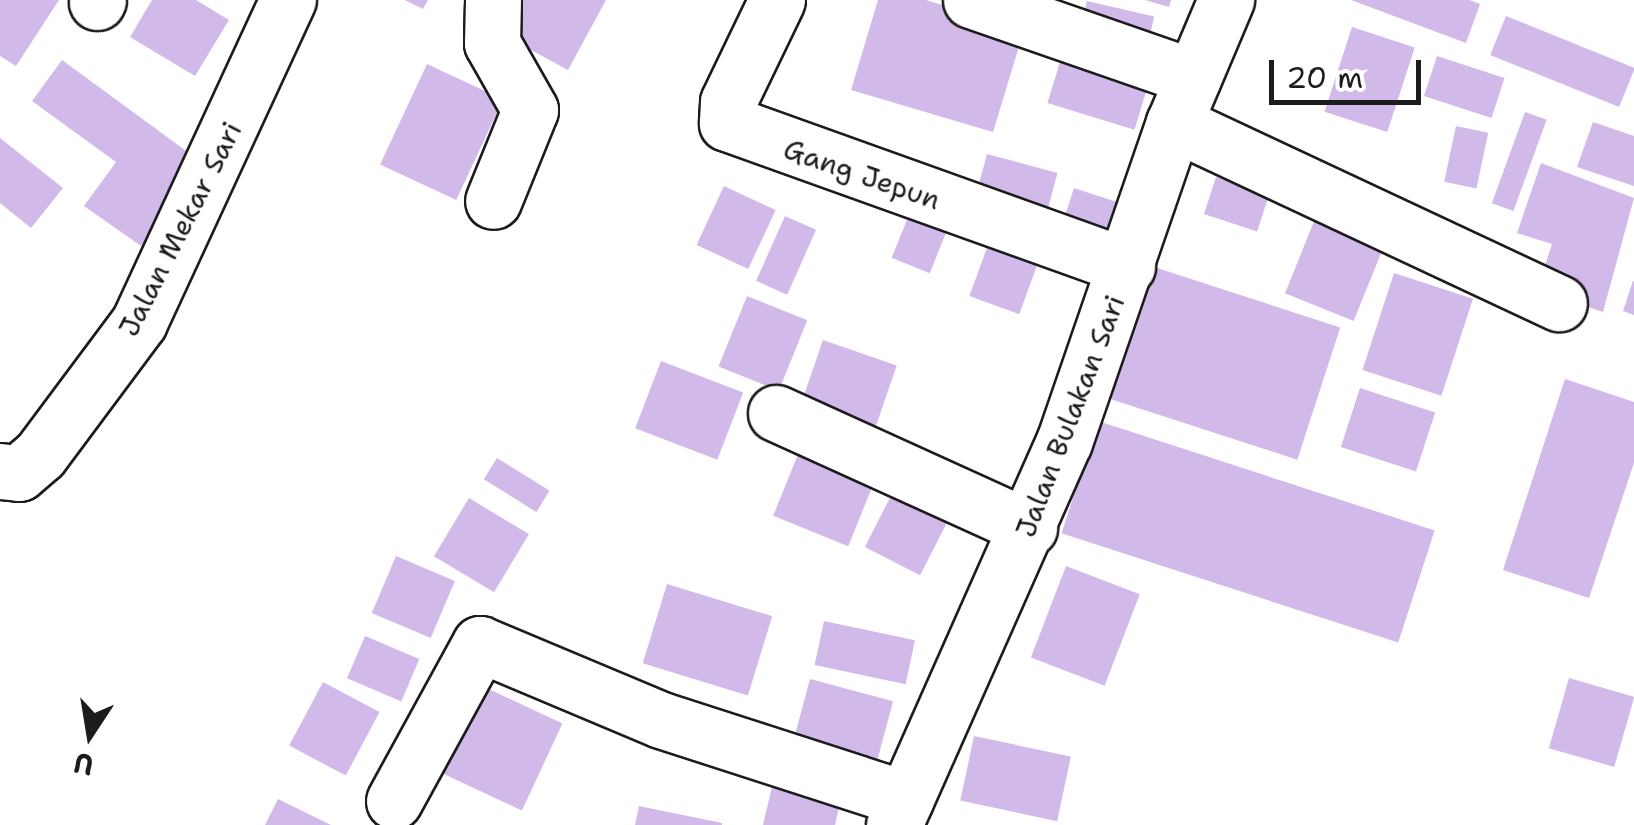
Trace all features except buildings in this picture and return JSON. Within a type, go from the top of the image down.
[{"type":"street","name":"Jalan Mekar Sari","points":[[0,471],[19,472],[40,455],[139,322],[288,0]]},
{"type":"street","points":[[492,0],[492,42],[530,110],[493,201]]},
{"type":"street","name":"Gang Jepun","points":[[777,0],[728,102],[727,123],[1127,266]]},
{"type":"street","points":[[970,0],[1184,100],[1560,303]]},
{"type":"street","name":"Jalan Bulakan Sari","points":[[900,812],[1029,528],[1184,100],[1226,0]]},
{"type":"street","points":[[776,413],[1029,528]]},
{"type":"street","points":[[394,801],[480,644],[646,714],[900,812]]}]
